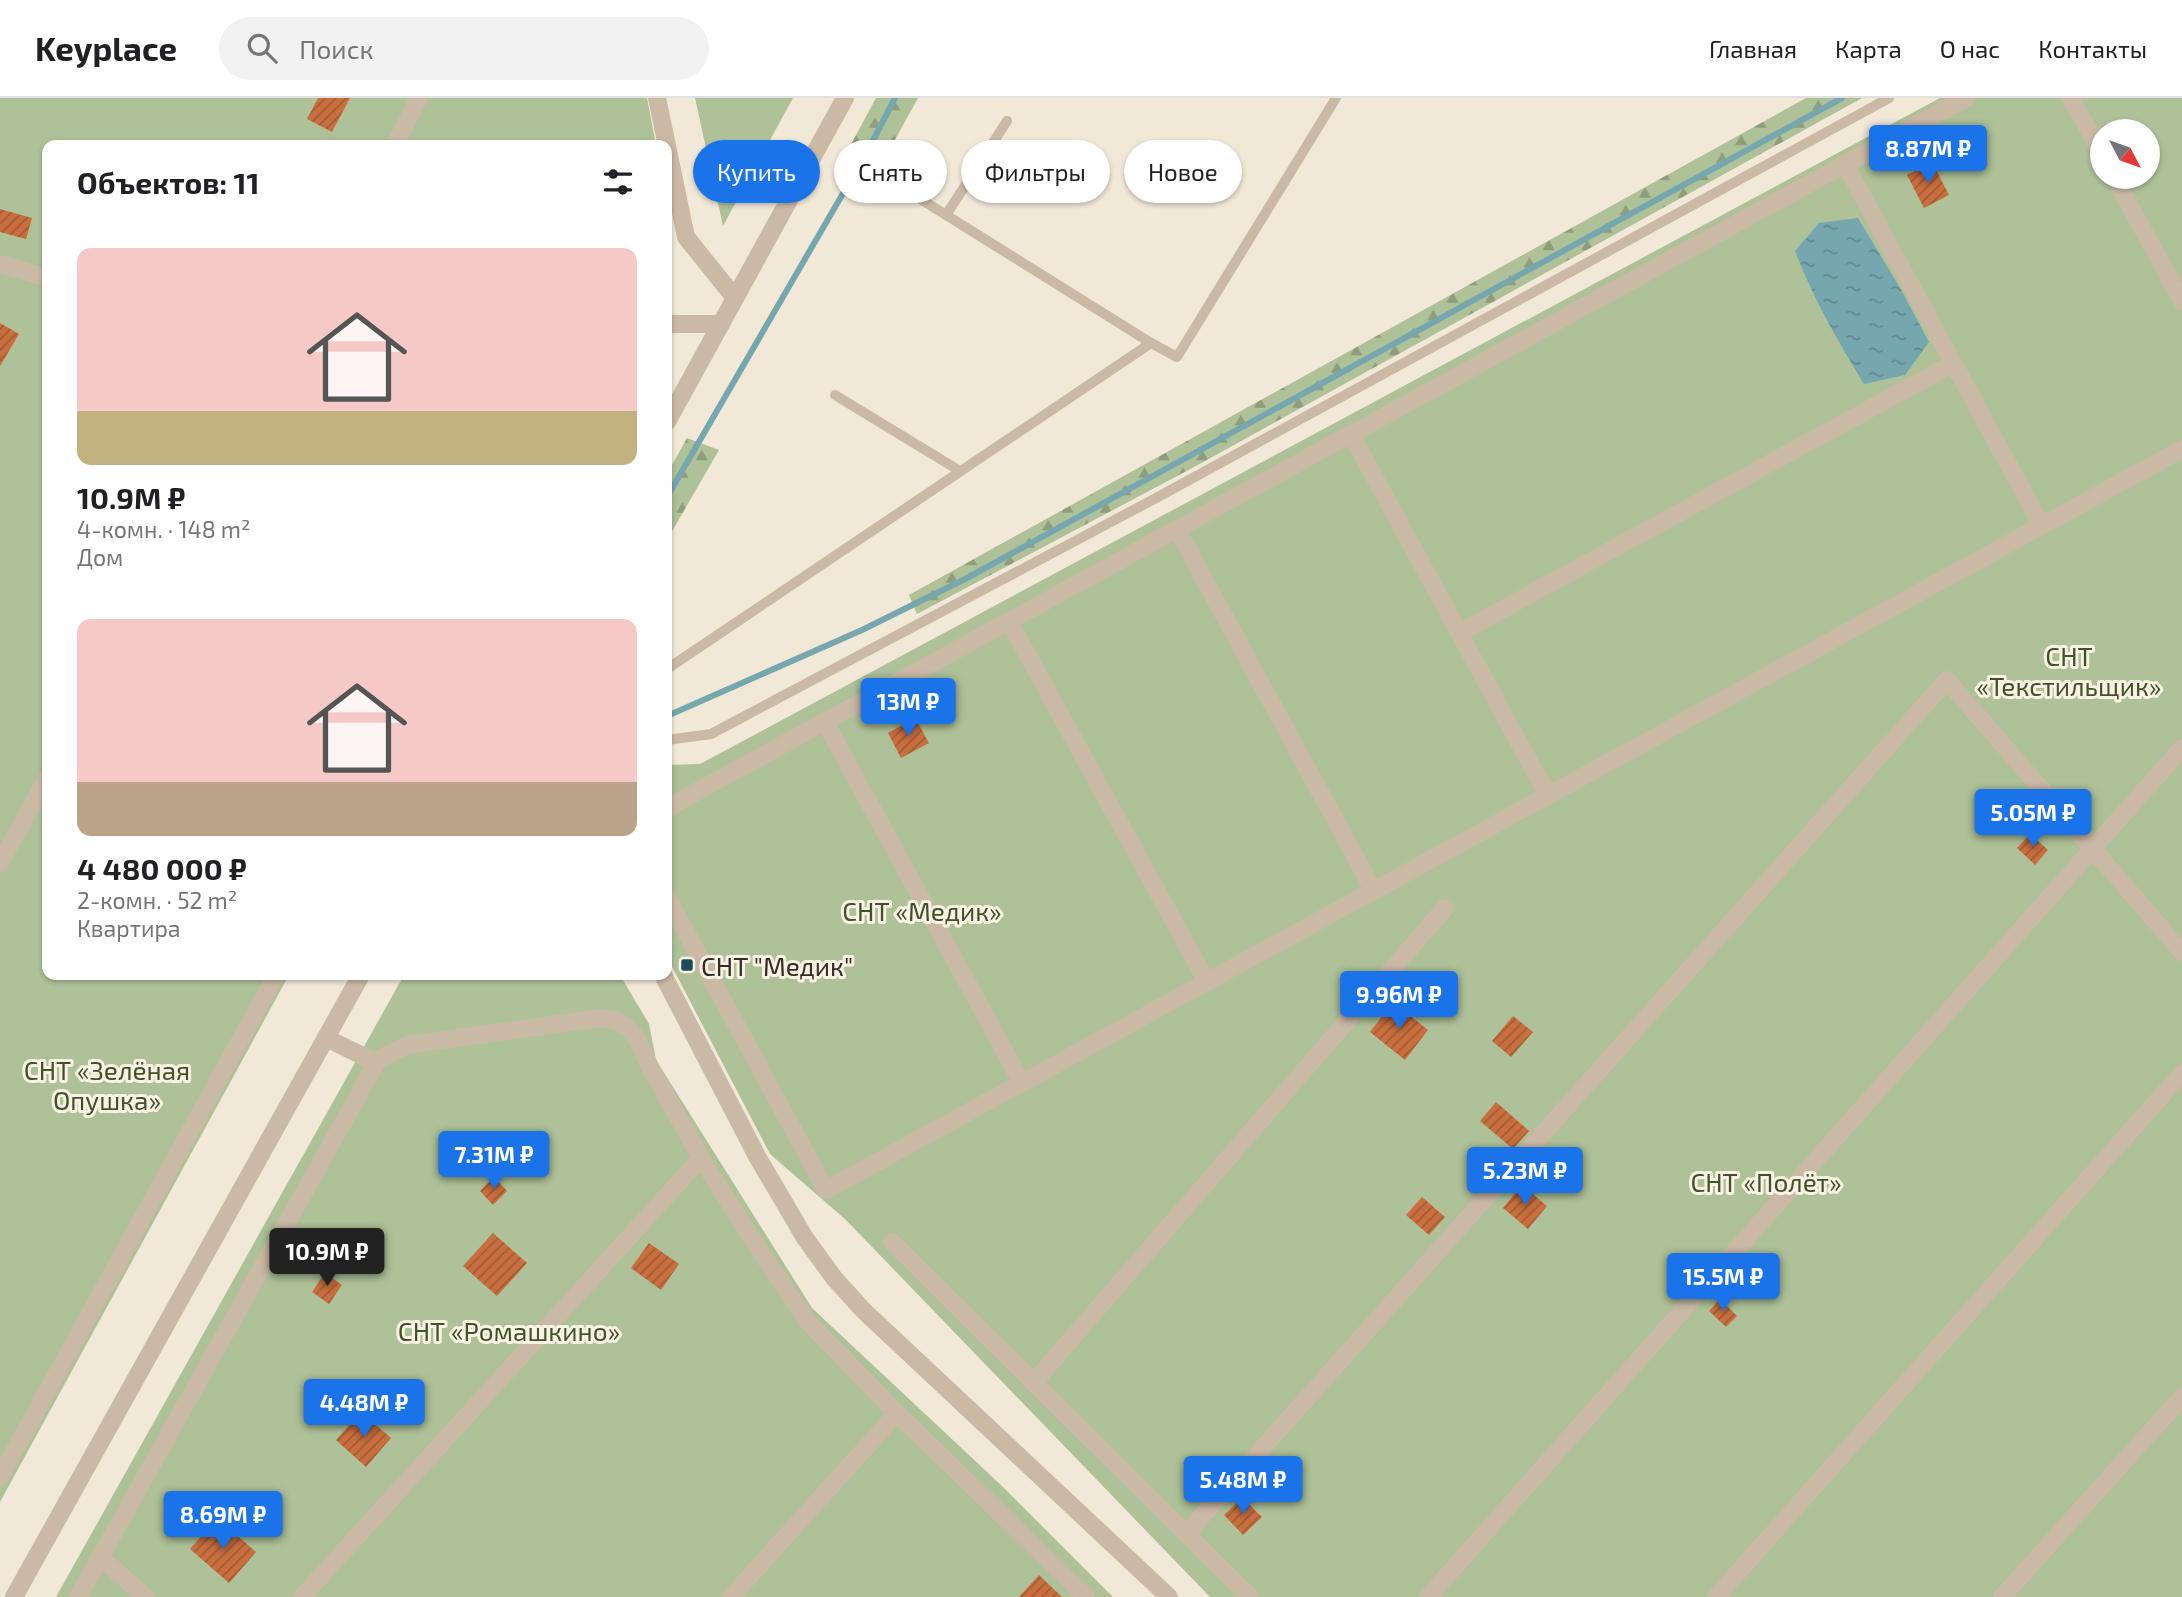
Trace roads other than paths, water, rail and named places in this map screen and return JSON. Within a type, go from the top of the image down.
[{"type":"street","points":[[398,140],[419,98]]},
{"type":"street","points":[[657,98],[666,140]]},
{"type":"street","points":[[672,413],[845,98]]},
{"type":"street","points":[[672,805],[1966,98]]},
{"type":"street","points":[[2071,98],[2090,132]]},
{"type":"street","points":[[1845,164],[2042,526]]},
{"type":"street","points":[[672,170],[686,237],[735,298]]},
{"type":"street","points":[[2121,189],[2182,301]]},
{"type":"street","points":[[0,264],[42,277]]},
{"type":"street","points":[[672,324],[720,324]]},
{"type":"street","points":[[1459,633],[1952,364]]},
{"type":"street","points":[[1352,434],[1548,796]]},
{"type":"street","points":[[672,906],[827,1190],[2182,449]]},
{"type":"street","points":[[1178,529],[1374,891]]},
{"type":"street","points":[[1009,621],[1207,982]]},
{"type":"street","points":[[1186,1534],[1947,680],[2182,952]]},
{"type":"street","points":[[825,722],[1022,1083]]},
{"type":"street","points":[[1427,1597],[2182,748]]},
{"type":"street","points":[[0,863],[42,787]]},
{"type":"street","points":[[1034,1382],[1445,908]]},
{"type":"street","points":[[0,1477],[273,980]]},
{"type":"street","points":[[14,1597],[358,980]]},
{"type":"street","points":[[666,980],[758,1158],[805,1238],[834,1278],[864,1311],[1169,1597]]},
{"type":"street","points":[[78,1597],[378,1060],[407,1045],[600,1018],[615,1020],[628,1028],[637,1039],[701,1157],[807,1321],[897,1413],[1086,1597]]},
{"type":"street","points":[[326,1038],[369,1059],[378,1060]]},
{"type":"street","points":[[1716,1597],[2182,1073]]},
{"type":"street","points":[[302,1597],[701,1157]]},
{"type":"street","points":[[892,1242],[1250,1597]]},
{"type":"street","points":[[2003,1597],[2182,1397]]},
{"type":"street","points":[[732,1597],[897,1413]]},
{"type":"street","points":[[100,1557],[146,1597]]},
{"type":"lane","points":[[927,203],[1177,358],[1336,98]]},
{"type":"lane","points":[[672,739],[711,734],[1158,497],[1889,98]]},
{"type":"lane","points":[[946,215],[1007,121]]},
{"type":"lane","points":[[672,666],[1151,343]]},
{"type":"lane","points":[[835,395],[960,471]]},
{"type":"water","points":[[1858,218],[1929,342],[1905,375],[1864,384],[1826,319],[1795,251],[1819,223]]},
{"type":"waterway","points":[[672,488],[867,152],[895,98]]},
{"type":"waterway","points":[[672,714],[862,630],[967,578],[1842,98]]},
{"type":"place","name":"СНТ \"Медик\"","points":[[687,965]]},
{"type":"park label","name":"СНТ «Текстильщик»","points":[[2069,670]]},
{"type":"park label","name":"СНТ «Медик»","points":[[922,910]]},
{"type":"park label","name":"СНТ «Зелёная Опушка»","points":[[107,1084]]},
{"type":"park label","name":"СНТ «Полёт»","points":[[1766,1181]]},
{"type":"park label","name":"СНТ «Ромашкино»","points":[[509,1330]]}]
